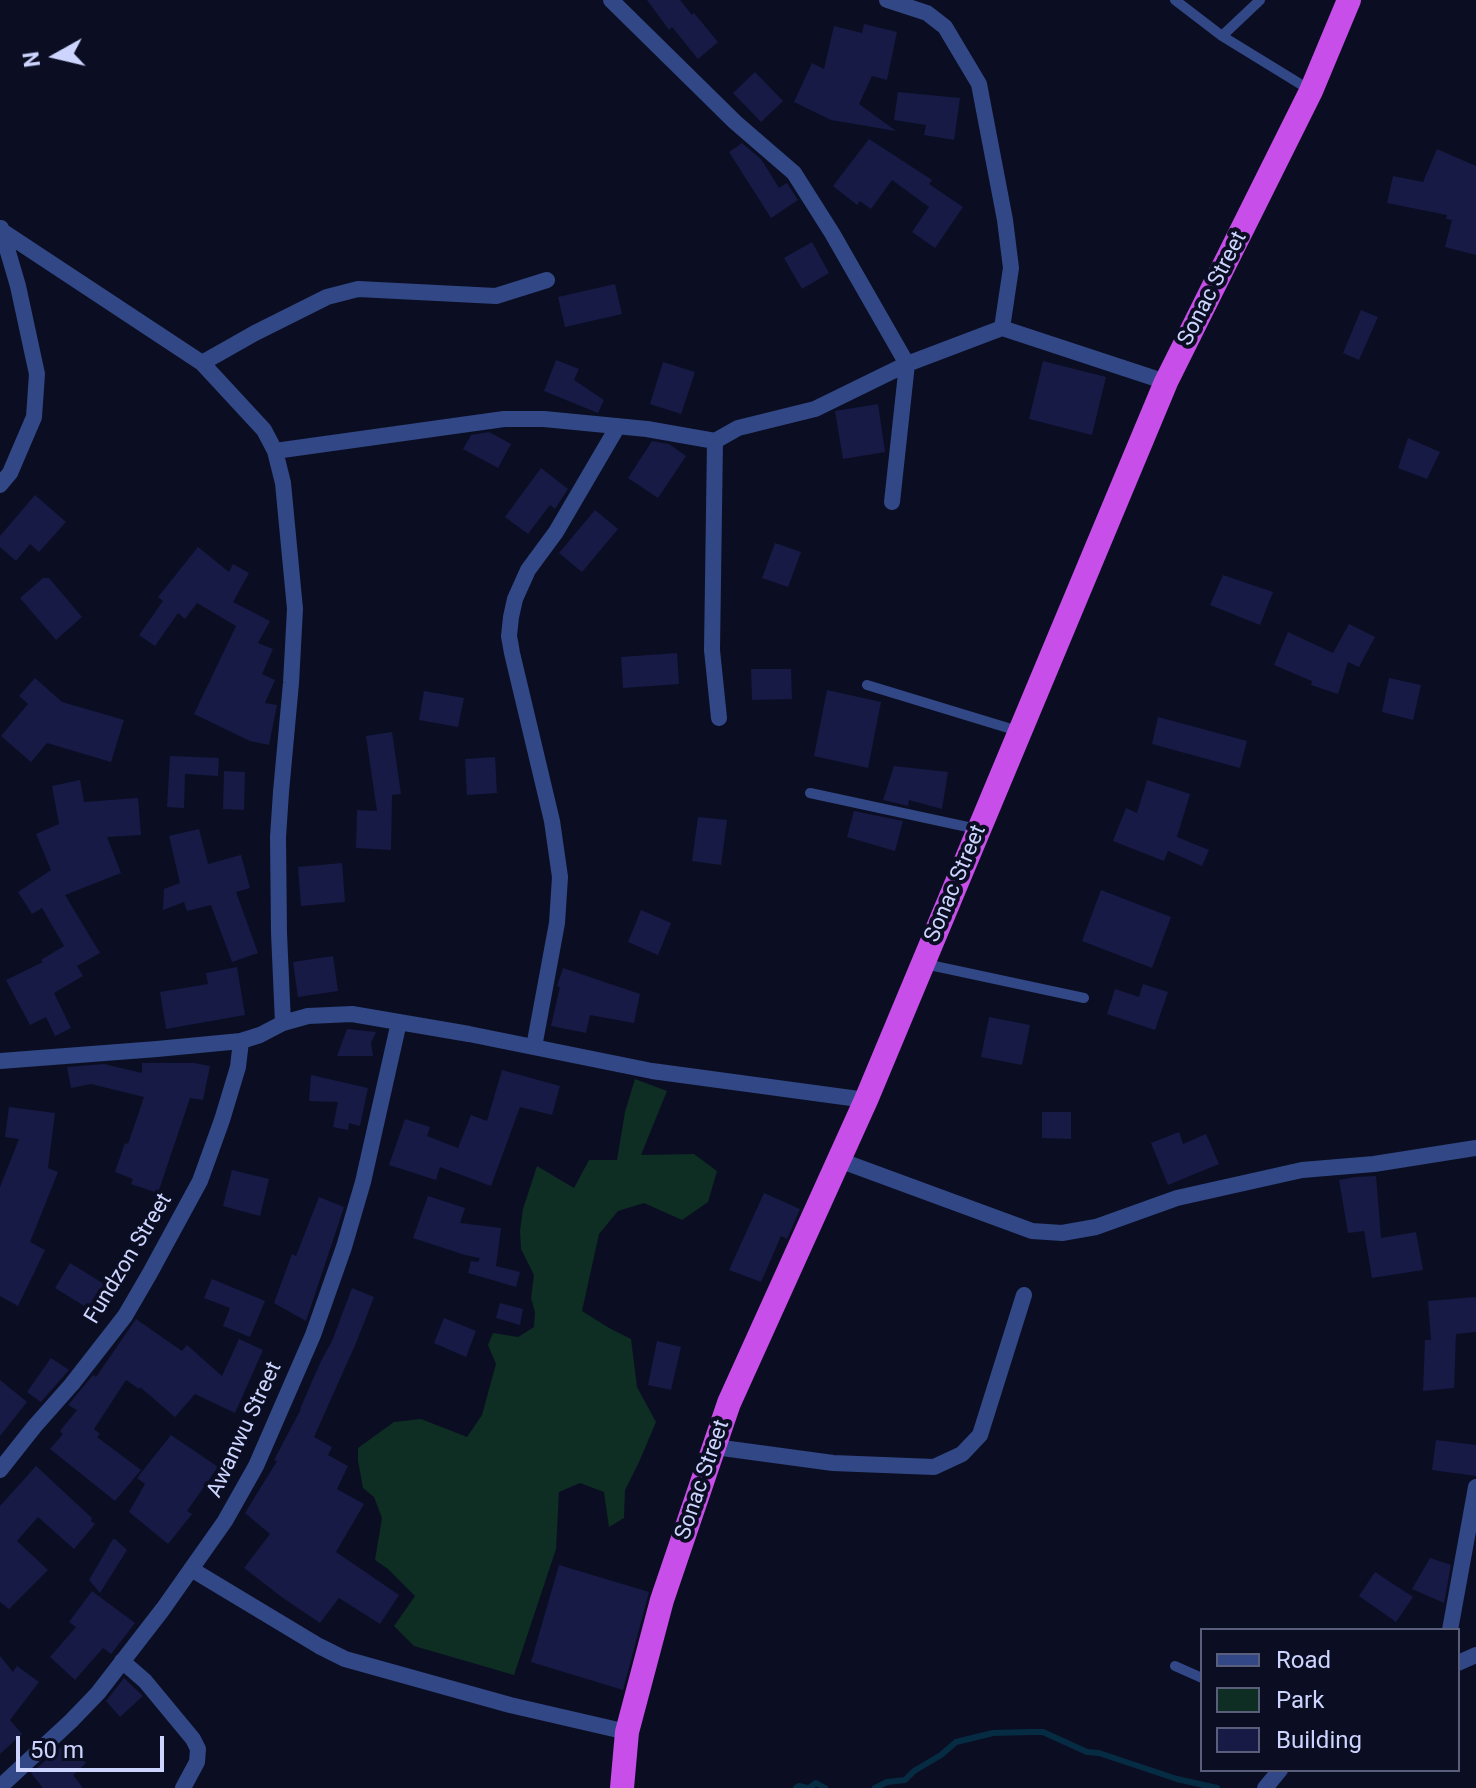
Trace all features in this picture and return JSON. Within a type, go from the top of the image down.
[{"type":"highway","name":"Sonac Street","points":[[622,1788],[627,1732],[662,1600],[729,1403],[866,1100],[1166,382],[1311,91],[1349,0]]},
{"type":"street","points":[[611,0],[735,122],[794,173],[907,364],[892,502]]},
{"type":"street","points":[[887,0],[927,13],[945,27],[979,84],[1011,268],[1002,328]]},
{"type":"street","points":[[1,229],[202,363],[264,430],[275,451],[283,483],[295,609],[278,837],[283,1023]]},
{"type":"street","points":[[0,485],[10,473],[34,417],[37,374],[18,286],[1,229]]},
{"type":"street","points":[[202,363],[327,297],[358,289],[496,296],[547,280]]},
{"type":"street","points":[[275,451],[504,419],[544,419],[647,429],[715,441],[738,428],[815,409],[907,364],[1002,328],[1166,382]]},
{"type":"street","points":[[534,1047],[557,923],[560,877],[552,821],[512,653],[509,636],[511,617],[528,570],[556,532],[618,426]]},
{"type":"street","points":[[715,441],[712,650],[719,718]]},
{"type":"street","points":[[0,1061],[241,1041],[308,1016],[352,1014],[652,1071],[866,1100]]},
{"type":"street","name":"Awanwu Street","points":[[0,1787],[98,1693],[225,1521],[256,1466],[313,1335],[344,1247],[363,1182],[399,1022]]},
{"type":"street","name":"Fundzon Street","points":[[3,1461],[112,1333],[150,1273],[200,1181],[238,1067],[241,1041]]},
{"type":"street","points":[[839,1160],[1032,1231],[1062,1233],[1096,1227],[1177,1198],[1302,1170],[1374,1164],[1476,1148]]},
{"type":"street","points":[[715,1447],[833,1463],[934,1467],[962,1454],[980,1435],[1024,1295]]},
{"type":"street","points":[[1450,1628],[1476,1487]]},
{"type":"street","points":[[191,1569],[345,1659],[510,1705],[627,1732]]},
{"type":"street","points":[[122,1661],[154,1692],[198,1749],[197,1762],[183,1788]]},
{"type":"street","points":[[1265,1788],[1278,1772]]},
{"type":"lane","points":[[1175,0],[1222,36],[1311,91]]},
{"type":"lane","points":[[1222,36],[1260,0]]},
{"type":"lane","points":[[867,685],[1020,732]]},
{"type":"lane","points":[[810,793],[979,829]]},
{"type":"lane","points":[[923,964],[1084,998]]},
{"type":"lane","points":[[1175,1666],[1200,1677]]},
{"type":"green space","points":[[635,1079],[667,1091],[641,1155],[694,1154],[717,1171],[708,1202],[682,1220],[644,1203],[618,1211],[599,1234],[582,1311],[631,1339],[637,1387],[656,1422],[625,1490],[624,1518],[609,1527],[604,1492],[580,1483],[559,1492],[556,1549],[514,1675],[414,1646],[394,1626],[415,1596],[375,1560],[382,1518],[374,1497],[363,1488],[358,1448],[394,1422],[421,1419],[467,1437],[482,1415],[496,1364],[488,1345],[493,1333],[518,1337],[534,1327],[535,1312],[531,1298],[534,1275],[521,1249],[520,1231],[523,1209],[537,1166],[574,1188],[589,1160],[617,1160],[625,1112]]},
{"type":"building","points":[[647,0],[680,0],[718,42],[698,59],[672,27],[669,30]]},
{"type":"building","points":[[864,24],[897,32],[887,80],[872,76],[859,104],[896,131],[831,120],[794,102],[812,63],[824,69],[834,26],[862,33]]},
{"type":"building","points":[[755,72],[783,101],[761,122],[733,93]]},
{"type":"building","points":[[898,92],[960,98],[954,140],[924,135],[926,125],[894,120]]},
{"type":"building","points":[[869,139],[932,180],[929,184],[963,207],[935,248],[912,232],[929,207],[892,180],[871,209],[860,201],[857,205],[833,186]]},
{"type":"building","points":[[742,143],[761,159],[779,188],[787,183],[798,200],[771,218],[729,152]]},
{"type":"building","points":[[1437,149],[1476,166],[1476,255],[1445,247],[1452,220],[1446,219],[1447,215],[1387,203],[1393,176],[1423,182]]},
{"type":"building","points":[[812,242],[829,273],[802,289],[784,258]]},
{"type":"building","points":[[615,284],[622,314],[565,327],[558,297]]},
{"type":"building","points":[[1361,310],[1378,317],[1359,360],[1343,353]]},
{"type":"building","points":[[556,360],[579,369],[574,380],[604,400],[598,413],[544,391]]},
{"type":"building","points":[[1043,361],[1106,377],[1092,435],[1029,419]]},
{"type":"building","points":[[663,362],[695,372],[681,414],[650,404]]},
{"type":"building","points":[[878,404],[885,452],[843,459],[835,411]]},
{"type":"building","points":[[489,432],[511,444],[498,468],[463,449],[471,435]]},
{"type":"building","points":[[1408,438],[1440,452],[1427,479],[1398,468]]},
{"type":"building","points":[[652,441],[669,444],[686,456],[658,498],[628,478]]},
{"type":"building","points":[[541,468],[568,489],[555,509],[550,505],[528,534],[505,517]]},
{"type":"building","points":[[35,495],[66,522],[39,552],[30,544],[16,561],[0,547],[0,536]]},
{"type":"building","points":[[595,510],[618,529],[582,572],[559,553]]},
{"type":"building","points":[[775,543],[801,552],[788,587],[762,578]]},
{"type":"building","points":[[198,547],[229,572],[233,564],[249,573],[233,602],[270,621],[258,643],[273,649],[262,674],[275,680],[265,703],[277,705],[269,745],[250,741],[194,714],[236,626],[197,603],[185,619],[178,613],[155,646],[139,635],[163,601],[158,597]]},
{"type":"building","points":[[1223,575],[1273,592],[1260,625],[1210,605]]},
{"type":"building","points":[[43,578],[49,578],[82,617],[56,640],[20,598]]},
{"type":"building","points":[[1349,624],[1375,637],[1359,667],[1348,662],[1338,694],[1311,685],[1312,681],[1274,665],[1288,632],[1333,653]]},
{"type":"building","points":[[677,653],[679,684],[623,688],[621,657]]},
{"type":"building","points":[[751,669],[791,669],[792,699],[752,700]]},
{"type":"building","points":[[35,678],[62,702],[124,720],[111,762],[47,743],[31,762],[1,736],[28,704],[19,696]]},
{"type":"building","points":[[1389,678],[1421,685],[1413,720],[1382,712]]},
{"type":"building","points":[[827,690],[881,702],[868,768],[814,756]]},
{"type":"building","points":[[424,691],[464,698],[458,727],[419,720]]},
{"type":"building","points":[[1158,717],[1247,741],[1240,768],[1152,744]]},
{"type":"building","points":[[392,732],[401,794],[392,795],[391,850],[356,848],[357,810],[377,811],[366,736]]},
{"type":"building","points":[[170,756],[219,758],[218,776],[185,774],[184,808],[167,807]]},
{"type":"building","points":[[495,757],[497,793],[467,795],[465,759]]},
{"type":"building","points":[[894,766],[948,772],[942,809],[909,800],[908,806],[883,800]]},
{"type":"building","points":[[224,771],[245,772],[244,810],[223,809]]},
{"type":"building","points":[[80,780],[84,802],[138,798],[141,835],[107,837],[121,873],[65,895],[100,953],[77,966],[83,976],[54,993],[71,1028],[55,1036],[46,1017],[30,1025],[6,980],[43,962],[41,960],[64,946],[42,908],[32,914],[18,892],[51,870],[36,834],[59,824],[52,786]]},
{"type":"building","points":[[1147,780],[1190,794],[1177,837],[1209,850],[1202,866],[1168,851],[1164,861],[1113,841],[1126,808],[1137,813]]},
{"type":"building","points":[[854,811],[903,821],[895,851],[847,837]]},
{"type":"building","points":[[698,817],[727,820],[721,865],[692,861]]},
{"type":"building","points":[[199,829],[208,864],[241,855],[250,888],[236,892],[258,953],[232,962],[211,905],[187,911],[184,902],[163,910],[164,889],[180,883],[169,836]]},
{"type":"building","points":[[342,863],[345,902],[301,906],[298,867]]},
{"type":"building","points":[[1101,890],[1171,917],[1152,968],[1082,941]]},
{"type":"building","points":[[641,910],[671,923],[658,955],[628,942]]},
{"type":"building","points":[[333,956],[338,991],[298,997],[293,962]]},
{"type":"building","points":[[237,967],[245,1015],[166,1029],[160,992],[208,984],[206,973]]},
{"type":"building","points":[[563,968],[640,994],[634,1023],[590,1015],[586,1033],[551,1026]]},
{"type":"building","points":[[1143,984],[1168,992],[1155,1030],[1107,1014],[1115,989],[1139,997]]},
{"type":"building","points":[[989,1017],[1030,1025],[1022,1065],[981,1057]]},
{"type":"building","points":[[347,1029],[376,1032],[371,1043],[373,1056],[337,1056]]},
{"type":"building","points":[[142,1063],[210,1066],[203,1100],[190,1098],[158,1193],[131,1184],[133,1179],[115,1172],[144,1097],[91,1084],[71,1088],[67,1067],[104,1064],[142,1073]]},
{"type":"building","points":[[502,1070],[560,1086],[552,1115],[520,1107],[491,1186],[440,1167],[436,1180],[389,1165],[405,1119],[430,1127],[427,1136],[458,1148],[471,1115],[487,1121]]},
{"type":"building","points":[[311,1075],[368,1088],[360,1126],[349,1123],[348,1130],[333,1127],[338,1102],[309,1101]]},
{"type":"building","points":[[9,1107],[55,1113],[48,1168],[58,1172],[30,1242],[45,1250],[18,1306],[0,1296],[0,1187],[19,1139],[5,1137]]},
{"type":"building","points":[[1042,1112],[1071,1112],[1071,1139],[1042,1138]]},
{"type":"building","points":[[1179,1132],[1183,1144],[1206,1134],[1219,1164],[1168,1185],[1151,1143]]},
{"type":"building","points":[[232,1170],[269,1179],[260,1216],[223,1206]]},
{"type":"building","points":[[1376,1176],[1381,1238],[1416,1232],[1423,1270],[1372,1278],[1364,1231],[1348,1233],[1339,1180]]},
{"type":"building","points":[[764,1193],[800,1209],[787,1239],[781,1236],[761,1282],[729,1270]]},
{"type":"building","points":[[428,1196],[465,1208],[460,1223],[501,1228],[496,1266],[520,1272],[516,1287],[468,1273],[471,1261],[478,1262],[480,1258],[413,1238]]},
{"type":"building","points":[[319,1197],[344,1207],[306,1321],[274,1303],[292,1254],[296,1256]]},
{"type":"building","points":[[70,1263],[109,1287],[94,1312],[55,1288]]},
{"type":"building","points":[[212,1279],[265,1301],[250,1337],[223,1326],[230,1308],[204,1298]]},
{"type":"building","points":[[352,1288],[374,1297],[314,1437],[332,1447],[328,1455],[348,1466],[337,1489],[364,1504],[336,1552],[399,1595],[380,1624],[339,1598],[320,1623],[244,1568],[270,1534],[245,1513],[277,1461],[274,1460],[332,1341]]},
{"type":"building","points":[[1476,1297],[1476,1332],[1456,1334],[1454,1388],[1423,1391],[1425,1340],[1431,1340],[1428,1301]]},
{"type":"building","points":[[500,1303],[523,1309],[520,1325],[496,1318]]},
{"type":"building","points":[[444,1318],[476,1331],[466,1357],[434,1343]]},
{"type":"building","points":[[136,1319],[182,1351],[187,1345],[222,1376],[239,1339],[263,1350],[235,1413],[195,1394],[175,1417],[140,1387],[126,1380],[94,1429],[100,1434],[97,1437],[141,1470],[115,1501],[50,1449],[77,1410],[68,1405],[93,1375],[96,1377]]},
{"type":"building","points":[[657,1341],[681,1347],[671,1390],[648,1385]]},
{"type":"building","points":[[51,1358],[69,1370],[41,1402],[27,1392]]},
{"type":"building","points":[[0,1380],[27,1402],[0,1436]]},
{"type":"building","points":[[171,1435],[218,1467],[187,1511],[192,1514],[168,1544],[129,1512],[145,1484],[137,1478]]},
{"type":"building","points":[[1436,1440],[1476,1445],[1476,1476],[1432,1470]]},
{"type":"building","points":[[36,1466],[95,1524],[74,1549],[38,1517],[17,1541],[48,1570],[9,1609],[0,1602],[0,1506]]},
{"type":"building","points":[[113,1539],[127,1550],[100,1593],[89,1580]]},
{"type":"building","points":[[1430,1558],[1451,1565],[1444,1603],[1412,1589]]},
{"type":"building","points":[[559,1565],[649,1592],[623,1690],[531,1662]]},
{"type":"building","points":[[1375,1572],[1413,1597],[1396,1622],[1359,1596]]},
{"type":"building","points":[[92,1591],[135,1623],[111,1654],[103,1648],[75,1680],[50,1657],[76,1627],[69,1622]]},
{"type":"building","points":[[0,1656],[13,1672],[17,1666],[39,1682],[10,1720],[22,1734],[0,1754]]},
{"type":"building","points":[[124,1678],[143,1696],[120,1717],[106,1701]]},
{"type":"building","points":[[67,1742],[86,1763],[73,1775],[83,1788],[43,1788],[31,1773]]},
{"type":"waterway","points":[[875,1788],[887,1782],[905,1780],[956,1742],[993,1733],[1030,1732],[1043,1732],[1087,1752],[1217,1788]]},
{"type":"waterway","points":[[809,1788],[816,1783],[825,1788]]},
{"type":"waterway","points":[[796,1788],[807,1788]]}]
